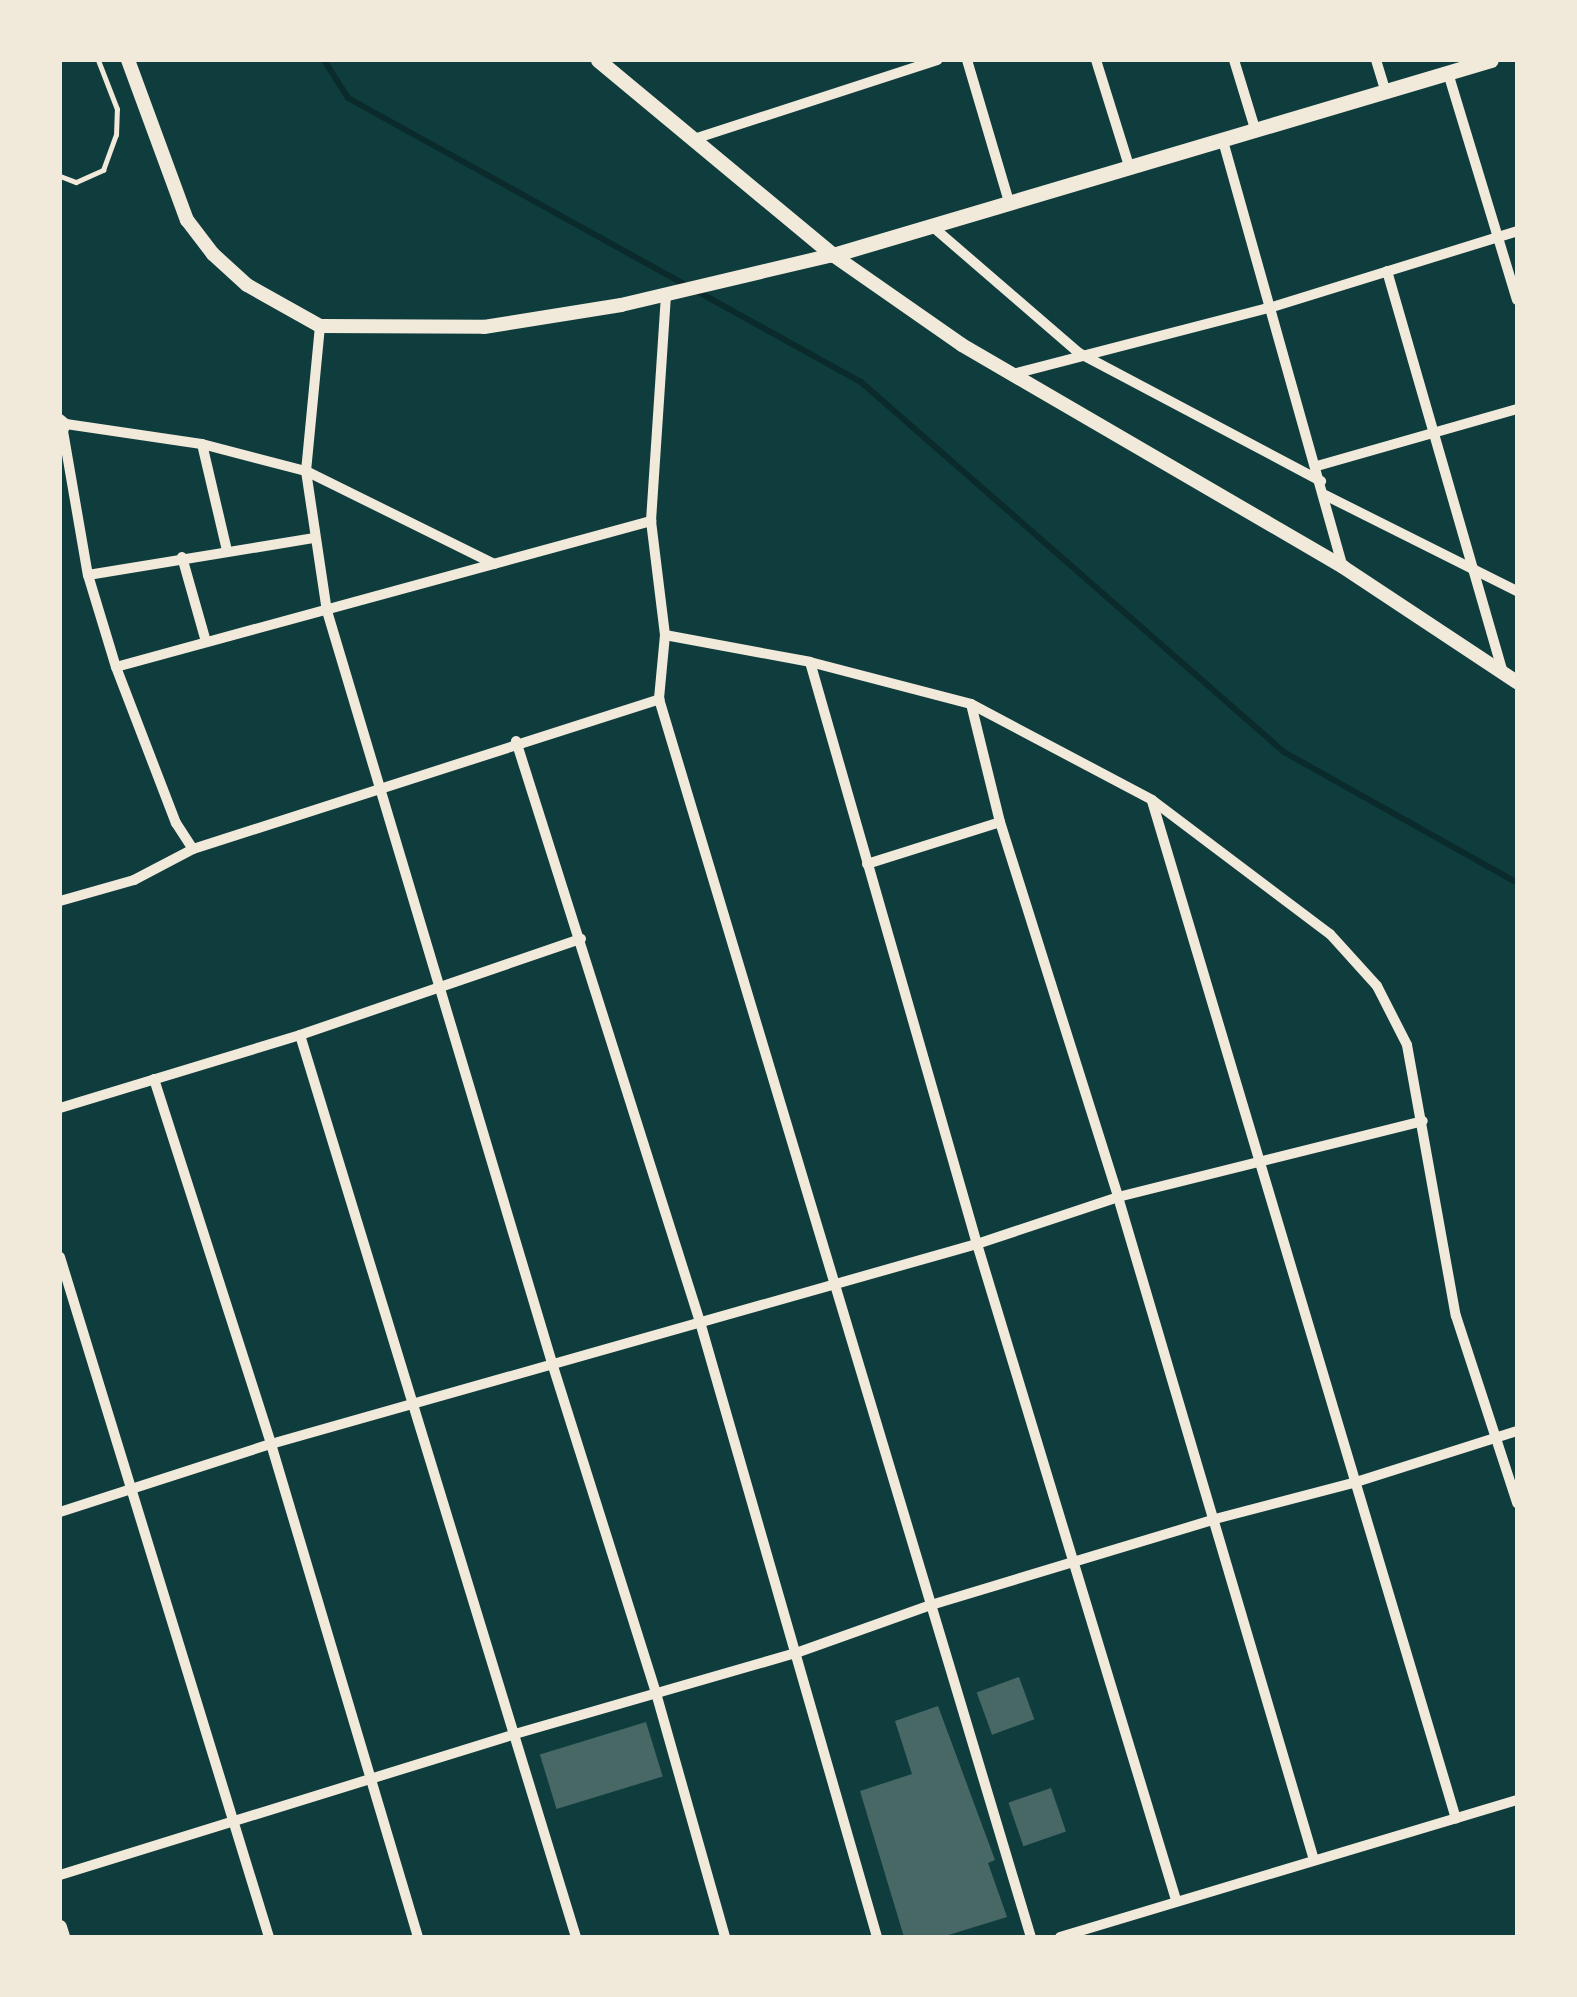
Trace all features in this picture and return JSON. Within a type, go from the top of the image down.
[{"type":"main road","points":[[598,60],[832,255],[1491,60]]},
{"type":"street","points":[[128,60],[188,220],[247,285],[320,326],[484,327],[666,295],[832,255],[962,345],[1343,567],[1517,682]]},
{"type":"street","points":[[694,139],[937,60]]},
{"type":"street","points":[[968,60],[1010,205]]},
{"type":"street","points":[[1096,60],[1130,169]]},
{"type":"street","points":[[1234,60],[1256,132]]},
{"type":"street","points":[[1376,60],[1386,92]]},
{"type":"street","points":[[1448,74],[1517,300]]},
{"type":"street","points":[[1223,142],[1343,567]]},
{"type":"street","points":[[933,226],[1080,353],[1321,481]]},
{"type":"street","points":[[1013,374],[1080,353],[1269,308],[1517,231]]},
{"type":"street","points":[[1387,271],[1503,674]]},
{"type":"street","points":[[666,295],[652,521],[665,635],[659,699],[1032,1937]]},
{"type":"street","points":[[320,326],[306,471],[313,538],[327,611],[552,1363],[656,1693],[725,1937]]},
{"type":"street","points":[[1316,466],[1517,409]]},
{"type":"street","points":[[193,849],[176,823],[116,667],[88,576],[63,422],[202,444],[306,471],[495,564]]},
{"type":"street","points":[[202,444],[228,551]]},
{"type":"street","points":[[1325,495],[1517,591]]},
{"type":"street","points":[[116,667],[652,521]]},
{"type":"street","points":[[88,576],[313,538]]},
{"type":"street","points":[[182,558],[206,642]]},
{"type":"street","points":[[665,635],[810,662],[970,704],[1152,800],[1330,934],[1377,986],[1407,1045],[1456,1316],[1517,1503]]},
{"type":"street","points":[[810,662],[976,1244],[1176,1900]]},
{"type":"street","points":[[60,901],[134,880],[193,849],[516,741],[659,699]]},
{"type":"street","points":[[970,704],[1000,822],[1118,1197],[1314,1860]]},
{"type":"street","points":[[516,741],[582,939],[700,1322],[877,1937]]},
{"type":"street","points":[[1152,800],[1456,1819]]},
{"type":"street","points":[[868,864],[1000,822]]},
{"type":"street","points":[[60,1108],[300,1035],[582,939]]},
{"type":"street","points":[[300,1035],[576,1937]]},
{"type":"street","points":[[154,1079],[271,1444],[418,1937]]},
{"type":"street","points":[[60,1512],[271,1444],[976,1244],[1118,1197],[1423,1120]]},
{"type":"street","points":[[60,1257],[269,1937]]},
{"type":"street","points":[[60,1874],[515,1734],[796,1653],[931,1605],[1215,1519],[1353,1484],[1517,1431]]},
{"type":"street","points":[[1060,1937],[1517,1800]]},
{"type":"street","points":[[60,1926],[63,1937]]},
{"type":"lane","points":[[60,176],[76,182],[103,170],[116,135],[116,109],[98,60]]},
{"type":"building","points":[[1019,1677],[1034,1719],[992,1735],[977,1692]]},
{"type":"building","points":[[938,1706],[995,1860],[988,1863],[1007,1917],[942,1937],[904,1937],[860,1791],[912,1774],[895,1721]]},
{"type":"building","points":[[646,1722],[663,1777],[557,1809],[540,1754]]},
{"type":"building","points":[[1051,1788],[1066,1831],[1023,1846],[1008,1803]]},
{"type":"waterway","points":[[324,60],[348,98],[861,382],[1284,752],[1517,883]]}]
